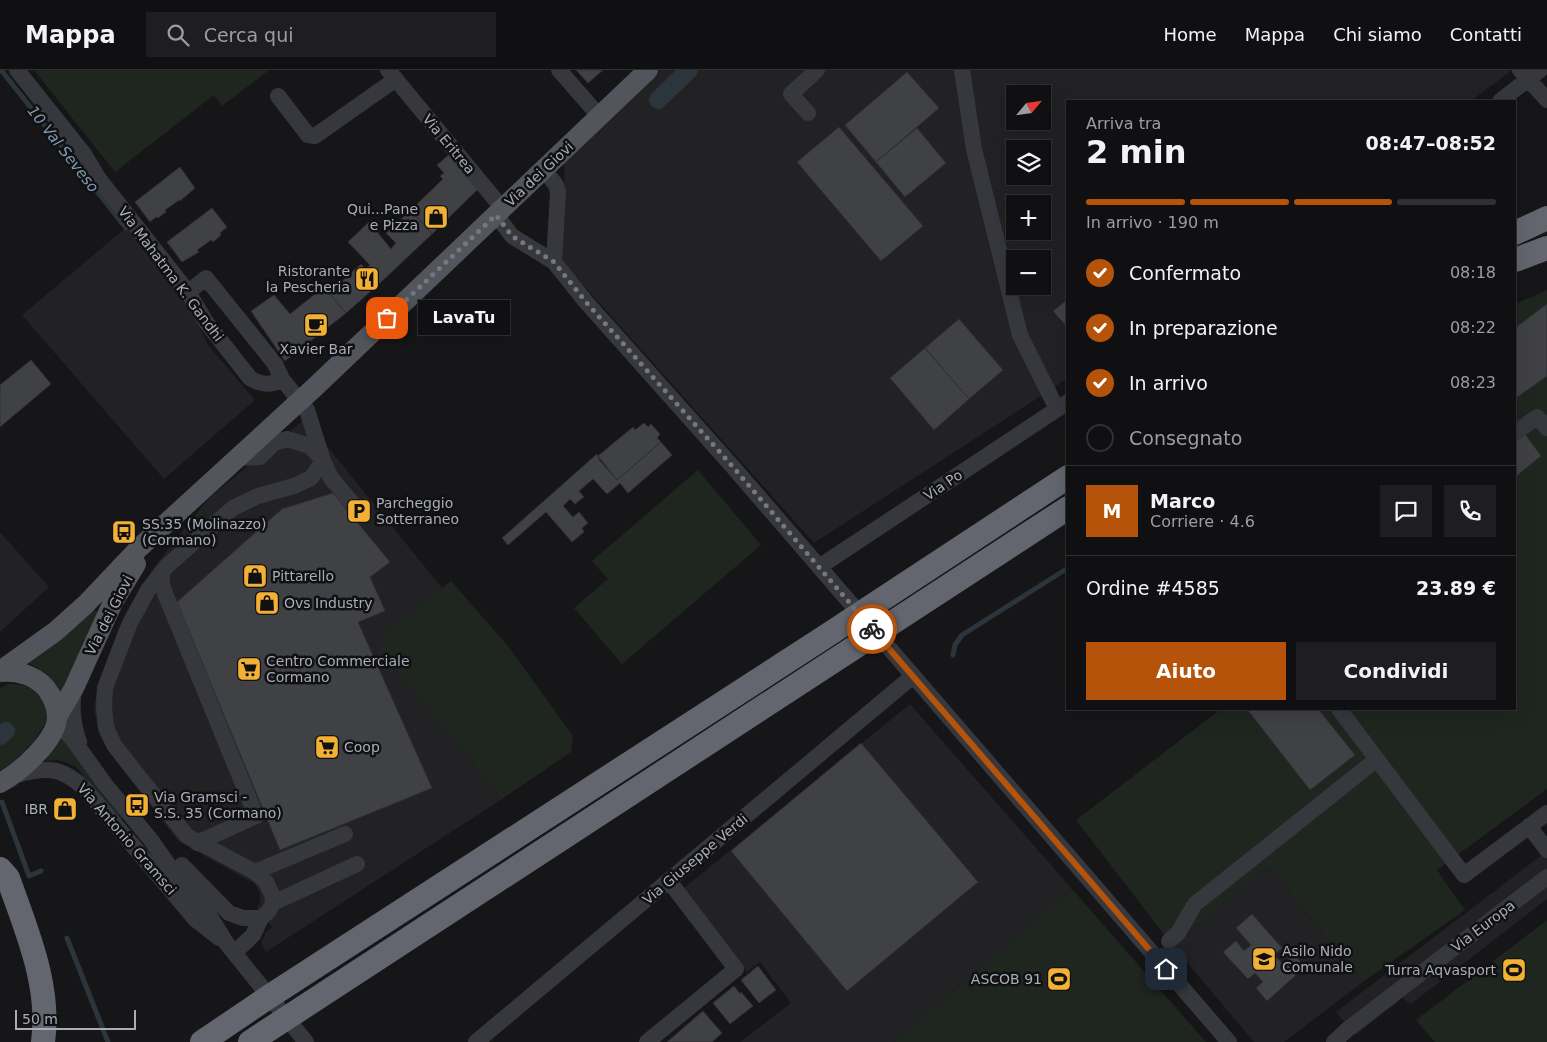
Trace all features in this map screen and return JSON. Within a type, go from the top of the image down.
[{"type":"highway","points":[[1516,232],[1547,218]]},
{"type":"highway","points":[[1516,260],[1547,248]]},
{"type":"highway","points":[[202,1042],[1066,478]]},
{"type":"highway","points":[[250,1042],[1066,509]]},
{"type":"highway","points":[[3,870],[37,961],[43,996],[45,1028],[43,1042]]},
{"type":"main road","name":"Via dei Giovi","points":[[0,672],[56,631],[86,604],[170,518],[300,401],[648,70]]},
{"type":"main road","name":"Via dei Giovi","points":[[6,780],[49,737],[74,688],[112,602],[126,578],[170,518]]},
{"type":"main road","points":[[0,672],[27,674],[35,679],[51,696],[55,705],[57,719]]},
{"type":"street","name":"Via Mahatma K. Gandhi","points":[[17,70],[84,154],[99,179],[188,292],[215,333],[250,378],[266,384],[272,384],[282,379]]},
{"type":"street","points":[[558,70],[600,117]]},
{"type":"street","points":[[808,113],[791,94],[817,70]]},
{"type":"street","points":[[962,70],[974,149],[1020,335],[1062,406]]},
{"type":"street","points":[[1501,100],[1530,73],[1547,100]]},
{"type":"street","name":"Via Eritrea","points":[[278,96],[308,135],[315,136],[392,75],[499,212],[512,236],[554,262],[586,302],[834,584],[1229,1042]]},
{"type":"street","points":[[544,170],[556,185],[558,192],[554,262]]},
{"type":"street","points":[[188,292],[206,278],[276,364],[282,379],[307,410],[323,461],[331,478],[359,511]]},
{"type":"street","points":[[215,333],[237,316]]},
{"type":"street","name":"Via Po","points":[[819,567],[1062,406]]},
{"type":"street","points":[[1516,432],[1537,417],[1547,428]]},
{"type":"street","points":[[237,458],[260,457],[274,443],[287,439],[310,446],[323,461]]},
{"type":"street","points":[[231,948],[253,934],[261,918],[269,911],[273,903],[272,894],[266,882],[254,872],[187,836],[144,784],[114,745],[106,727],[105,688],[130,623],[148,590],[166,566],[233,508],[258,496],[294,486],[311,478],[323,461]]},
{"type":"street","points":[[162,572],[162,585],[166,596],[256,816],[197,843]]},
{"type":"street","name":"Via Giuseppe Verdi","points":[[476,1042],[913,676]]},
{"type":"street","name":"Via Antonio Gramsci","points":[[74,688],[73,718],[83,754]]},
{"type":"street","points":[[1340,710],[1464,875],[1547,813]]},
{"type":"street","name":"Via Antonio Gramsci","points":[[57,719],[104,783],[151,840],[170,868],[206,910],[251,975],[305,1040]]},
{"type":"street","points":[[1169,941],[1178,933],[1195,904],[1377,759]]},
{"type":"street","name":"Via Antonio Gramsci","points":[[6,780],[33,771],[53,770],[73,778],[85,789],[196,920],[231,948]]},
{"type":"street","points":[[1530,826],[1547,850]]},
{"type":"street","points":[[254,872],[345,834]]},
{"type":"street","points":[[151,840],[169,850],[207,893],[229,914],[243,918],[261,918]]},
{"type":"street","points":[[273,903],[357,864]]},
{"type":"street","name":"Via Europa","points":[[1334,1042],[1348,1029],[1547,877]]},
{"type":"street","points":[[647,1042],[736,969],[669,881]]},
{"type":"street","name":"Via Europa","points":[[1320,1042],[1348,1029]]},
{"type":"shaded area","points":[[34,70],[269,70],[222,106],[214,95],[115,172]]},
{"type":"shaded area","points":[[660,70],[1512,70],[1472,100],[1066,100],[1066,380],[814,543],[561,260],[565,206],[564,162]]},
{"type":"shaded area","points":[[128,226],[187,301],[208,345],[255,400],[164,479],[22,315]]},
{"type":"shaded area","points":[[1547,290],[1547,789],[1437,870],[1465,910],[1363,982],[1268,866],[1173,946],[1076,820],[1220,710],[1516,710],[1516,304]]},
{"type":"shaded area","name":"Centro Commerciale Cormano","points":[[305,419],[442,588],[382,635],[382,653],[502,799],[266,952],[261,944],[266,932],[272,927],[257,907],[260,904],[260,893],[255,884],[178,841],[113,757],[99,735],[94,709],[98,684],[119,627],[154,567],[209,498]]},
{"type":"shaded area","points":[[698,470],[761,545],[622,664],[574,608],[608,579],[592,561]]},
{"type":"shaded area","points":[[0,532],[49,587],[0,632]]},
{"type":"shaded area","points":[[451,581],[508,646],[573,736],[571,752],[502,799],[382,653],[382,635]]},
{"type":"shaded area","points":[[91,610],[97,611],[97,619],[62,695],[59,689],[42,671],[26,661]]},
{"type":"shaded area","points":[[8,684],[17,684],[32,689],[44,703],[47,718],[35,739],[15,760],[0,771],[0,688]]},
{"type":"shaded area","points":[[910,704],[1072,889],[894,1042],[740,1042],[791,1003],[760,962],[747,972],[684,888]]},
{"type":"shaded area","points":[[61,738],[65,740],[91,779],[123,818],[121,820],[75,766],[58,760],[46,761],[45,756]]},
{"type":"shaded area","points":[[1547,851],[1547,899],[1411,1004],[1402,998],[1356,1035],[1336,1012]]},
{"type":"shaded area","name":"Asilo Nido Comunale","points":[[1268,866],[1363,982],[1284,1042],[1254,1042],[1173,946]]},
{"type":"shaded area","name":"ASCOB 91","points":[[1072,889],[1206,1042],[894,1042]]},
{"type":"shaded area","name":"Turra Aqvasport","points":[[1547,920],[1547,1042],[1435,1042],[1416,1020]]},
{"type":"building","points":[[576,70],[603,70],[588,83]]},
{"type":"building","points":[[907,72],[939,108],[876,162],[845,125]]},
{"type":"building","points":[[839,127],[923,226],[881,261],[797,162]]},
{"type":"building","points":[[917,128],[946,163],[905,197],[876,162]]},
{"type":"building","points":[[451,153],[478,189],[432,234],[411,210],[443,179],[440,176],[444,173],[437,165]]},
{"type":"building","points":[[180,167],[195,188],[180,201],[165,210],[166,212],[150,222],[135,202]]},
{"type":"building","points":[[212,208],[227,227],[213,242],[211,240],[197,250],[199,252],[182,262],[167,242]]},
{"type":"building","points":[[411,210],[432,234],[379,284],[365,269],[370,265],[348,242],[369,222],[391,249],[396,243],[386,233]]},
{"type":"building","points":[[361,264],[379,284],[346,313],[329,293]]},
{"type":"building","points":[[324,287],[346,313],[285,361],[251,311],[274,295],[290,314]]},
{"type":"building","points":[[1066,301],[1066,326],[1053,311]]},
{"type":"building","points":[[1547,304],[1547,376],[1516,398],[1516,327]]},
{"type":"building","points":[[959,319],[1003,370],[969,399],[925,348]]},
{"type":"building","points":[[925,348],[969,399],[934,430],[890,378]]},
{"type":"building","points":[[31,360],[51,384],[0,427],[0,385]]},
{"type":"building","points":[[644,423],[648,427],[651,424],[660,434],[657,438],[661,442],[617,480],[598,456],[633,427],[635,430]]},
{"type":"building","points":[[1525,434],[1541,456],[1516,476],[1516,440]]},
{"type":"building","points":[[661,442],[672,455],[628,493],[620,483],[607,494],[593,479],[579,491],[584,497],[575,504],[570,499],[563,506],[573,517],[579,512],[588,523],[582,528],[584,532],[572,542],[546,512],[508,545],[502,538],[597,454],[600,461],[617,480]]},
{"type":"building","name":"Centro Commerciale Cormano","points":[[333,493],[390,562],[370,577],[385,611],[358,622],[432,788],[280,850],[177,602],[282,509]]},
{"type":"building","points":[[1248,710],[1319,710],[1355,755],[1310,790]]},
{"type":"building","points":[[861,743],[978,882],[847,991],[731,851]]},
{"type":"building","points":[[1252,914],[1282,948],[1274,955],[1283,964],[1294,954],[1305,967],[1267,1001],[1256,988],[1263,982],[1255,973],[1248,979],[1223,952],[1236,941],[1244,951],[1251,945],[1236,928]]},
{"type":"building","points":[[758,966],[776,990],[759,1003],[741,980]]},
{"type":"building","points":[[734,986],[753,1006],[730,1024],[713,1003]]},
{"type":"building","points":[[703,1011],[722,1033],[712,1042],[667,1042]]},
{"type":"waterway","name":"10 Val Seveso","points":[[1,70],[126,228]]},
{"type":"waterway","points":[[658,100],[689,70]]},
{"type":"waterway","points":[[953,655],[955,645],[962,635],[1066,569]]},
{"type":"waterway","points":[[0,736],[6,731]]},
{"type":"waterway","points":[[2,802],[29,876],[41,871]]},
{"type":"waterway","points":[[67,938],[108,1042]]},
{"type":"way so far","points":[[387,318],[496,215],[512,236],[554,262],[586,302],[733,467],[872,629]]},
{"type":"place","name":"Qui...Pane e Pizza","points":[[436,217]]},
{"type":"place","name":"Ristorante la Pescheria","points":[[367,279]]},
{"type":"place","name":"LavaTu","points":[[387,318]]},
{"type":"place","name":"Xavier Bar","points":[[316,325]]},
{"type":"place","name":"Parcheggio Sotterraneo","points":[[359,511]]},
{"type":"place","name":"SS.35 (Molinazzo) (Cormano)","points":[[124,532]]},
{"type":"place","name":"Pittarello","points":[[255,576]]},
{"type":"place","name":"Ovs Industry","points":[[267,603]]},
{"type":"place","name":"Centro Commerciale Cormano","points":[[249,669]]},
{"type":"place","name":"Coop","points":[[327,747]]},
{"type":"place","name":"Via Gramsci - S.S. 35 (Cormano)","points":[[137,805]]},
{"type":"place","name":"IBR","points":[[65,809]]},
{"type":"place","name":"Asilo Nido Comunale","points":[[1264,959]]},
{"type":"place","name":"Turra Aqvasport","points":[[1514,970]]},
{"type":"place","name":"ASCOB 91","points":[[1059,979]]},
{"type":"route","points":[[872,629],[1166,969]]}]
